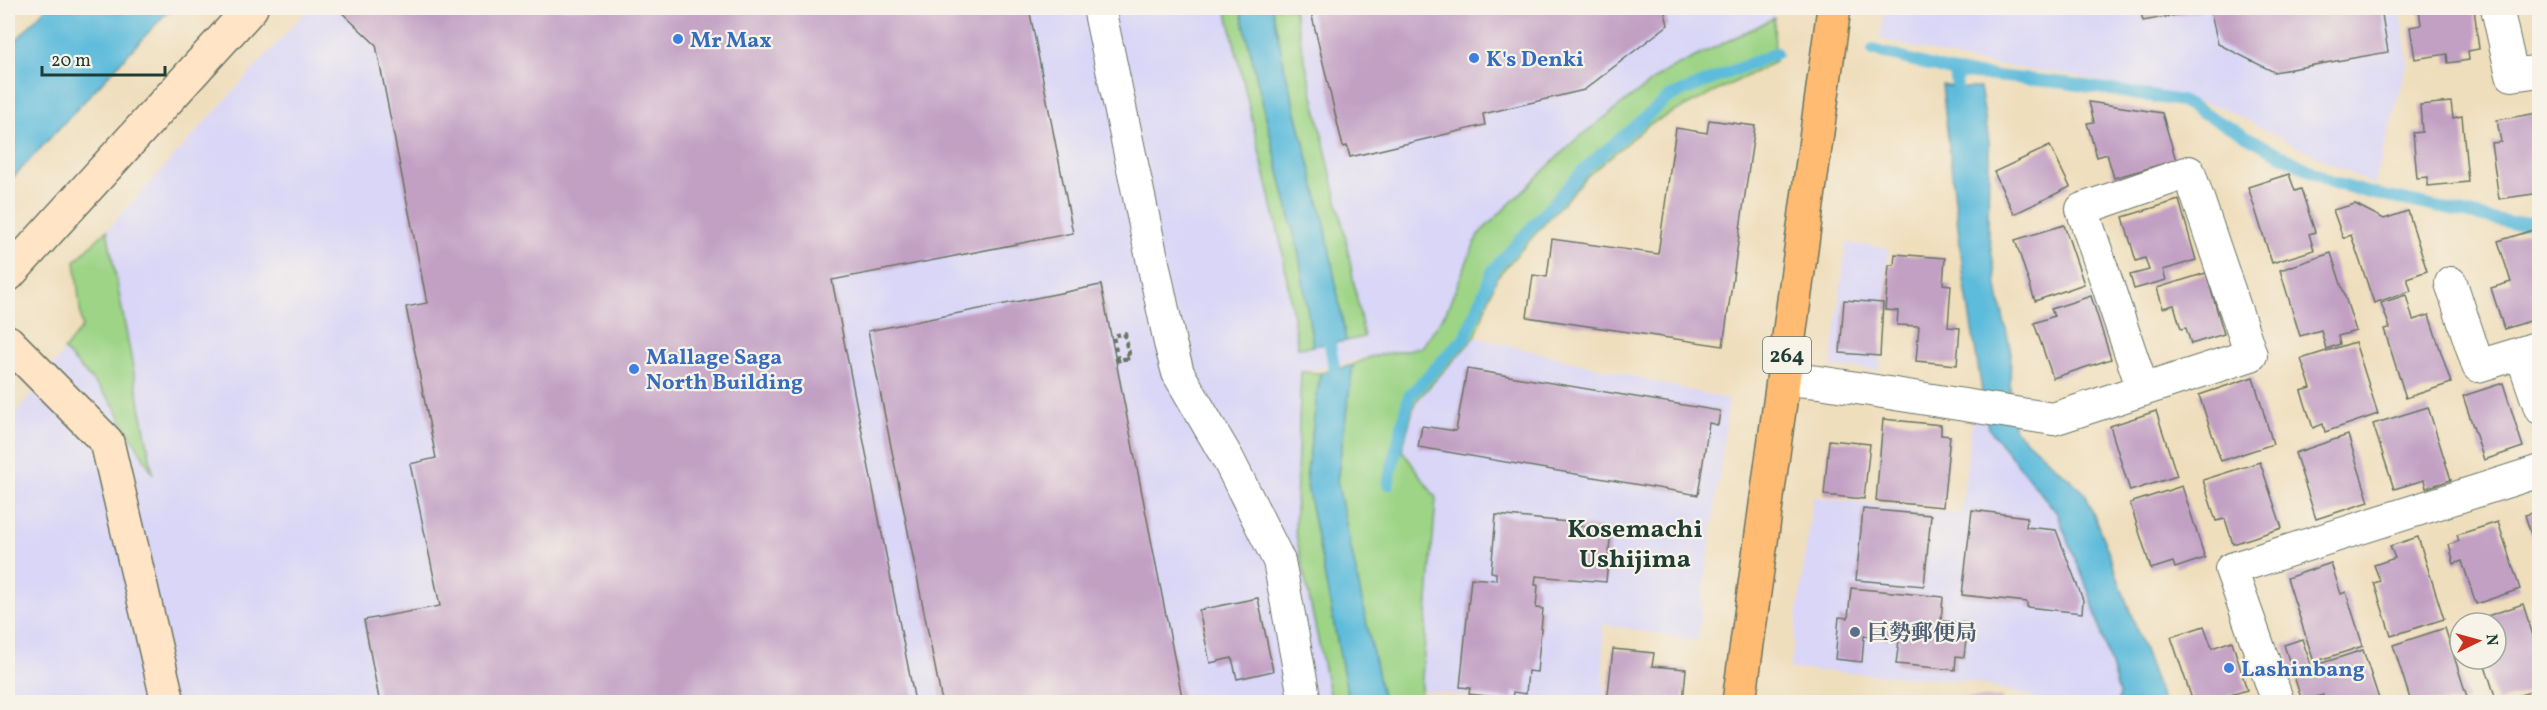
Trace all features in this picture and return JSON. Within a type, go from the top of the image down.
[{"type":"highway","name":"264","points":[[1739,702],[1834,8]]},
{"type":"street","points":[[8,275],[251,8]]},
{"type":"street","points":[[1099,8],[1178,373],[1228,459],[1279,561],[1305,702]]},
{"type":"street","points":[[2497,8],[2512,75],[2540,71]]},
{"type":"street","points":[[1784,378],[2053,419],[2143,390],[2251,355],[2189,172],[2082,209],[2143,390]]},
{"type":"street","points":[[2451,283],[2478,366],[2530,350],[2540,408]]},
{"type":"street","points":[[8,342],[107,441],[168,702]]},
{"type":"street","points":[[2278,702],[2231,569],[2540,471]]},
{"type":"path","points":[[1116,361],[1130,358],[1125,333],[1119,334],[1113,336],[1118,360],[1129,358],[1126,341],[1124,332]]},
{"type":"shaded area","points":[[309,8],[1772,8],[1774,18],[1663,73],[1573,142],[1478,235],[1446,312],[1422,347],[1301,372],[1295,530],[1331,702],[8,702],[8,415],[16,413],[82,328],[75,261],[107,230]]},
{"type":"shaded area","points":[[1884,8],[2399,8],[2408,61],[2374,185],[2221,107],[2072,75],[1968,61],[1880,39]]},
{"type":"shaded area","points":[[1846,243],[1888,248],[1879,370],[1831,367]]},
{"type":"shaded area","points":[[1475,337],[1729,400],[1697,641],[1603,624],[1604,702],[1508,702],[1421,690],[1436,498],[1402,450],[1415,402]]},
{"type":"shaded area","points":[[1972,419],[1999,423],[2076,514],[2141,702],[2033,702],[2034,697],[1968,681],[1790,669],[1813,497],[1961,515]]},
{"type":"green space","points":[[1226,8],[1240,8],[1299,255],[1313,346],[1298,348],[1282,248]]},
{"type":"green space","points":[[1272,8],[1293,8],[1345,235],[1364,337],[1346,341],[1325,225],[1286,74]]},
{"type":"green space","points":[[1774,18],[1775,62],[1648,125],[1585,178],[1497,277],[1475,337],[1415,402],[1402,450],[1436,498],[1421,690],[1419,702],[1383,702],[1337,481],[1353,365],[1370,357],[1422,347],[1446,312],[1478,235],[1573,142],[1663,73]]},
{"type":"green space","points":[[107,230],[153,474],[111,401],[64,350],[82,327],[75,261]]},
{"type":"green space","points":[[1301,372],[1320,373],[1306,480],[1349,702],[1331,702],[1295,530]]},
{"type":"water","points":[[46,8],[171,8],[8,183],[8,49]]},
{"type":"water","points":[[1240,8],[1272,8],[1286,74],[1325,225],[1346,341],[1313,346],[1299,255]]},
{"type":"water","points":[[1942,85],[1957,88],[1980,88],[1989,142],[1988,230],[2011,352],[2010,386],[2014,429],[2085,493],[2163,702],[2118,702],[2119,693],[2090,595],[2057,513],[1988,428],[1964,280]]},
{"type":"water","points":[[1353,365],[1337,481],[1383,702],[1349,702],[1306,480],[1320,373]]},
{"type":"building","name":"Mallage Saga North Building","points":[[337,8],[1029,8],[1073,233],[832,280],[915,702],[367,702],[379,699],[364,620],[440,606],[410,464],[436,458],[406,307],[427,303],[376,45]]},
{"type":"building","name":"K's Denki","points":[[1310,8],[1664,8],[1668,25],[1584,90],[1483,114],[1485,125],[1350,157],[1347,146],[1343,147]]},
{"type":"building","points":[[2140,8],[2381,8],[2388,52],[2274,72],[2218,44],[2210,9],[2143,21]]},
{"type":"building","points":[[2419,8],[2474,8],[2479,49],[2468,51],[2469,60],[2448,63],[2447,54],[2415,59],[2410,27],[2421,25]]},
{"type":"building","points":[[2089,102],[2162,113],[2176,160],[2114,178],[2107,154],[2097,157],[2087,123],[2094,122]]},
{"type":"building","points":[[2451,102],[2453,118],[2462,116],[2468,182],[2428,186],[2428,177],[2417,178],[2413,133],[2422,132],[2420,105]]},
{"type":"building","points":[[2537,113],[2540,132],[2540,193],[2499,199],[2491,143],[2501,142],[2497,120]]},
{"type":"building","points":[[1709,120],[1755,126],[1723,346],[1527,317],[1533,275],[1547,277],[1552,239],[1658,254],[1676,128],[1707,133]]},
{"type":"building","points":[[2050,146],[2070,187],[2014,214],[1994,172]]},
{"type":"building","points":[[2289,174],[2295,191],[2301,189],[2315,232],[2309,234],[2314,250],[2272,263],[2248,187]]},
{"type":"building","points":[[2179,200],[2196,260],[2163,270],[2166,280],[2134,289],[2130,275],[2149,270],[2145,258],[2136,261],[2123,217]]},
{"type":"building","points":[[2355,204],[2384,219],[2408,211],[2427,271],[2407,278],[2411,291],[2374,303],[2351,235],[2343,238],[2333,210]]},
{"type":"building","points":[[2064,225],[2084,284],[2035,301],[2015,240]]},
{"type":"building","points":[[2540,228],[2540,318],[2504,329],[2491,288],[2511,282],[2498,241]]},
{"type":"building","points":[[2331,253],[2356,331],[2338,336],[2340,344],[2326,349],[2321,330],[2300,336],[2280,270]]},
{"type":"building","points":[[1895,254],[1945,258],[1943,284],[1951,285],[1948,327],[1960,328],[1957,365],[1916,361],[1919,326],[1897,325],[1898,311],[1885,310],[1889,265],[1894,265]]},
{"type":"building","points":[[2206,273],[2224,334],[2191,344],[2186,328],[2181,329],[2174,305],[2163,308],[2157,288]]},
{"type":"building","points":[[1101,285],[1183,702],[942,702],[868,331]]},
{"type":"building","points":[[2406,295],[2413,320],[2429,315],[2451,383],[2406,398],[2384,329],[2390,328],[2381,303]]},
{"type":"building","points":[[2091,296],[2111,359],[2053,378],[2034,323],[2054,316],[2051,309]]},
{"type":"building","points":[[1844,300],[1883,303],[1880,356],[1840,353]]},
{"type":"building","points":[[2355,342],[2378,414],[2325,432],[2323,424],[2313,428],[2301,391],[2311,388],[2301,359]]},
{"type":"building","points":[[1467,369],[1720,411],[1718,425],[1709,423],[1698,495],[1418,447],[1422,426],[1456,431]]},
{"type":"building","points":[[2253,377],[2273,444],[2221,461],[2199,395]]},
{"type":"building","points":[[2503,383],[2523,447],[2484,460],[2463,396]]},
{"type":"building","points":[[2428,407],[2451,480],[2426,488],[2424,480],[2394,489],[2373,424]]},
{"type":"building","points":[[2156,411],[2177,476],[2130,491],[2110,426]]},
{"type":"building","points":[[1883,419],[1941,425],[1941,435],[1950,436],[1943,507],[1876,501]]},
{"type":"building","points":[[2348,435],[2369,502],[2316,519],[2295,453]]},
{"type":"building","points":[[1829,440],[1870,444],[1864,499],[1824,495]]},
{"type":"building","points":[[2260,462],[2282,528],[2233,544],[2225,519],[2216,521],[2203,480]]},
{"type":"building","points":[[2182,486],[2205,558],[2175,568],[2173,562],[2151,569],[2130,503]]},
{"type":"building","points":[[1863,509],[1931,515],[1924,586],[1856,580]]},
{"type":"building","points":[[1972,510],[2027,517],[2026,527],[2056,530],[2083,600],[2082,613],[2027,607],[2027,602],[1962,595]]},
{"type":"building","points":[[2540,511],[2540,558],[2539,559],[2525,515]]},
{"type":"building","points":[[1496,515],[1611,529],[1606,582],[1536,576],[1535,585],[1538,585],[1536,608],[1543,609],[1537,672],[1528,671],[1526,694],[1513,692],[1512,699],[1469,694],[1470,688],[1460,687],[1471,578],[1496,580],[1496,573],[1491,572]]},
{"type":"building","points":[[2498,522],[2520,589],[2476,604],[2462,561],[2454,564],[2449,545],[2459,541],[2457,535]]},
{"type":"building","points":[[2418,537],[2444,619],[2391,636],[2374,583],[2380,581],[2374,565],[2395,558],[2390,546]]},
{"type":"building","points":[[2331,563],[2341,594],[2346,592],[2363,646],[2314,662],[2287,578]]},
{"type":"building","points":[[1851,588],[1943,597],[1941,621],[1968,623],[1964,657],[1956,656],[1955,670],[1896,664],[1899,640],[1864,636],[1862,662],[1835,659],[1839,617],[1848,618]]},
{"type":"building","points":[[1258,598],[1273,671],[1237,679],[1232,658],[1210,663],[1199,610]]},
{"type":"building","points":[[2523,604],[2540,658],[2540,662],[2533,664],[2540,689],[2497,702],[2487,671],[2508,671],[2508,611],[2502,611]]},
{"type":"building","points":[[2204,626],[2212,648],[2232,641],[2247,690],[2208,702],[2193,702],[2171,637]]},
{"type":"building","points":[[2445,628],[2448,637],[2448,671],[2459,671],[2468,700],[2411,702],[2393,645]]},
{"type":"building","points":[[2302,639],[2314,674],[2324,670],[2322,663],[2363,650],[2380,702],[2325,702],[2323,695],[2302,701],[2284,645]]},
{"type":"building","points":[[1613,649],[1654,653],[1652,666],[1686,669],[1683,702],[1607,702]]},
{"type":"building","points":[[1956,698],[2002,698],[2002,702],[1956,702]]},
{"type":"waterway","points":[[1873,50],[1955,72],[2066,83],[2181,101],[2331,182],[2366,192],[2511,223],[2540,222]]},
{"type":"waterway","points":[[1388,484],[1409,396],[1466,336],[1493,270],[1585,168],[1669,97],[1776,53]]},
{"type":"waterway","points":[[1955,72],[1959,104]]},
{"type":"waterway","points":[[1327,328],[1337,384]]},
{"type":"place","name":"Mr Max","points":[[678,39]]},
{"type":"place","name":"K's Denki","points":[[1474,58]]},
{"type":"place","name":"Mallage Saga North Building","points":[[634,369]]},
{"type":"place","name":"巨勢郵便局","points":[[1855,632]]},
{"type":"place","name":"Lashinbang","points":[[2229,668]]},
{"type":"district","name":"Kosemachi Ushijima","points":[[1635,543]]}]
